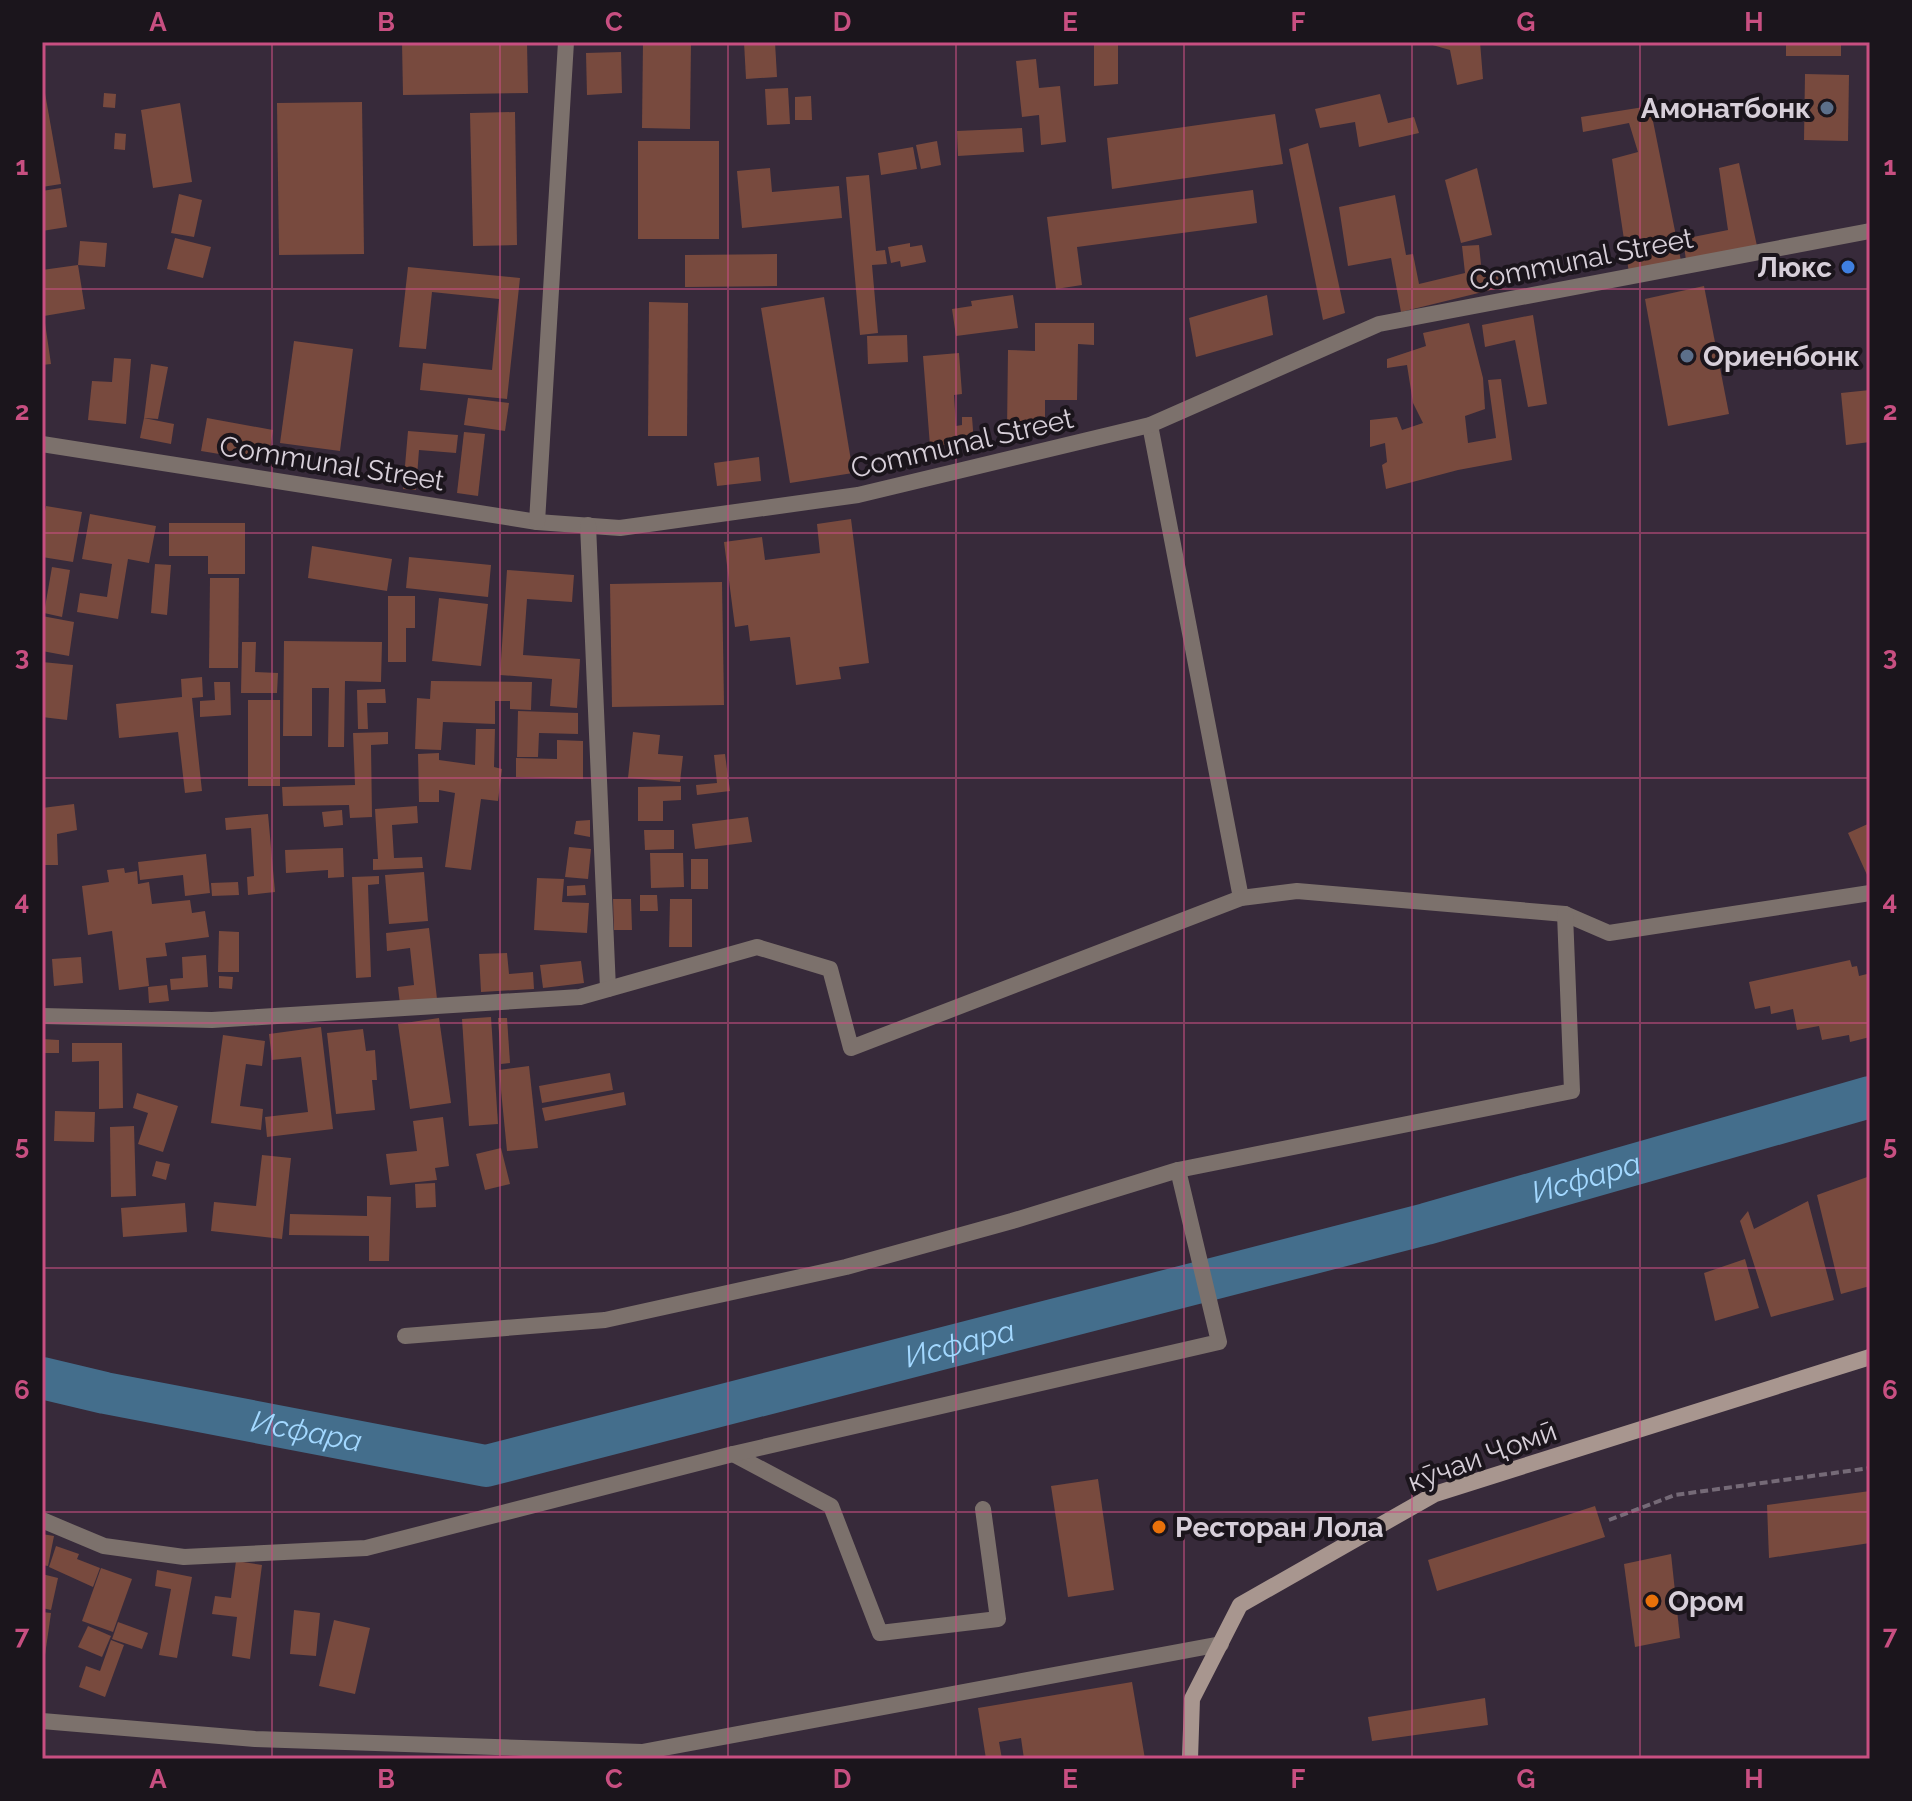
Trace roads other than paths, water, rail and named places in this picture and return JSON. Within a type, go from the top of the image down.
[{"type":"main road","name":"кӯчаи Ҷомӣ","points":[[1190,1759],[1192,1699],[1240,1605],[1435,1494],[1870,1357]]},
{"type":"street","points":[[537,522],[566,42]]},
{"type":"street","name":"Communal Street","points":[[42,444],[537,522],[620,528],[858,495],[1150,425],[1379,324],[1870,231]]},
{"type":"street","points":[[1150,425],[1241,898]]},
{"type":"street","points":[[588,525],[608,989]]},
{"type":"street","points":[[42,1016],[212,1020],[580,997],[757,947],[830,969],[851,1048],[1241,898],[1297,891],[1565,914],[1609,933],[1870,893]]},
{"type":"street","points":[[405,1336],[620,1317],[846,1267],[1178,1170],[1572,1091],[1565,914]]},
{"type":"street","points":[[42,1520],[104,1546],[184,1557],[366,1548],[733,1454],[1219,1342],[1178,1170]]},
{"type":"street","points":[[733,1454],[831,1506],[880,1633],[998,1619],[983,1509]]},
{"type":"street","points":[[42,1721],[255,1739],[557,1754],[642,1752],[1221,1644]]},
{"type":"waterway","name":"Исфара","points":[[42,1378],[105,1393],[486,1466],[1426,1224],[1870,1097]]},
{"type":"place","name":"Амонатбонк","points":[[1827,108]]},
{"type":"place","name":"Люкс","points":[[1848,267]]},
{"type":"place","name":"Ориенбонк","points":[[1687,356]]},
{"type":"place","name":"Ресторан Лола","points":[[1159,1527]]},
{"type":"place","name":"Ором","points":[[1652,1601]]}]
